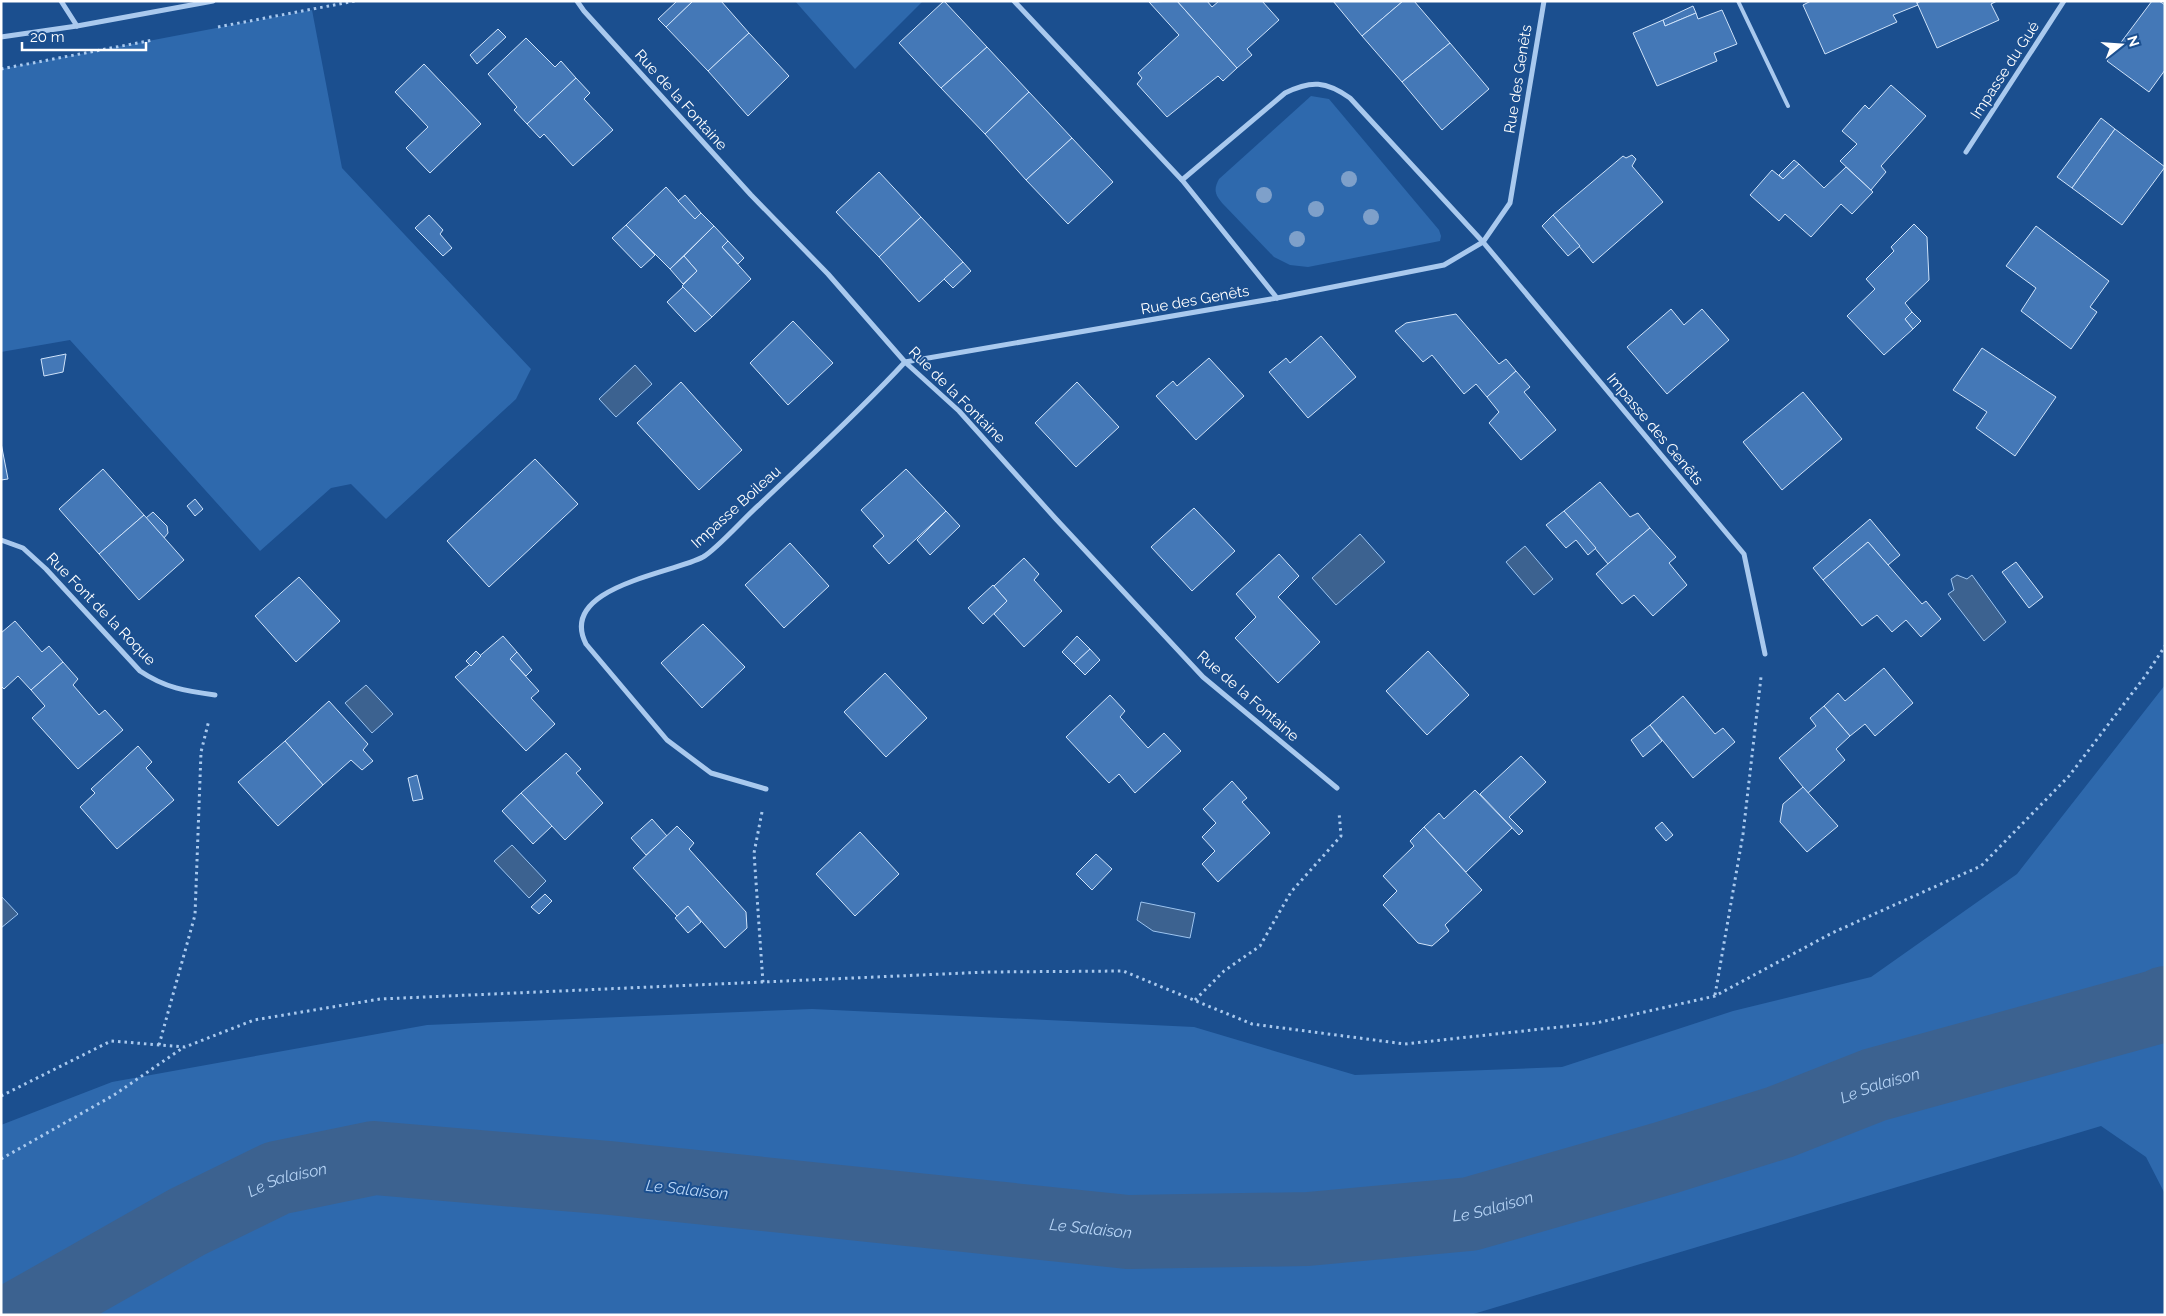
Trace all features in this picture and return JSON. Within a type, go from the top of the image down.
[{"type":"street","points":[[61,1],[77,26]]},
{"type":"street","points":[[1,37],[77,26],[213,1]]},
{"type":"street","name":"Rue de la Fontaine","points":[[577,1],[590,18],[751,195],[828,274],[906,362],[959,411],[1054,518],[1203,678],[1337,788]]},
{"type":"street","points":[[1014,1],[1182,180],[1277,298]]},
{"type":"street","name":"Rue des Genêts","points":[[906,362],[1277,298],[1444,265],[1483,242],[1510,203],[1544,1]]},
{"type":"street","name":"Impasse du Gué","points":[[1966,152],[2064,1]]},
{"type":"street","points":[[1182,180],[1285,93],[1303,84],[1322,84],[1336,88],[1350,98],[1483,242]]},
{"type":"street","name":"Impasse des Genêts","points":[[1483,242],[1744,554],[1765,654]]},
{"type":"street","name":"Impasse Boileau","points":[[766,789],[710,772],[667,740],[586,644],[580,634],[580,624],[589,606],[611,590],[704,556],[877,392],[906,362]]},
{"type":"street","name":"Rue Font de la Roque","points":[[1,540],[23,548],[46,569],[140,671],[158,683],[182,690],[215,695]]},
{"type":"lane","points":[[1738,1],[1788,106]]},
{"type":"path","points":[[1,1159],[114,1096],[185,1047],[254,1020],[380,999],[988,972],[1123,971],[1252,1024],[1405,1044],[1596,1023],[1715,996],[1832,933],[1981,866],[2069,776],[2146,675],[2165,646]]},
{"type":"path","points":[[1715,996],[1743,834],[1765,654]]},
{"type":"path","points":[[159,1045],[195,916],[201,752],[215,695]]},
{"type":"path","points":[[1195,1000],[1224,971],[1260,946],[1291,892],[1341,836],[1337,788]]},
{"type":"path","points":[[764,983],[754,853],[766,789]]},
{"type":"path","points":[[1,1096],[111,1041],[185,1047]]},
{"type":"shaded area","points":[[795,1],[923,1],[855,69]]},
{"type":"shaded area","points":[[312,10],[342,168],[531,369],[516,399],[386,519],[351,484],[331,488],[260,551],[70,340],[1,352],[1,69]]},
{"type":"shaded area","points":[[1311,96],[1329,99],[1439,230],[1440,241],[1308,267],[1290,265],[1274,257],[1224,205],[1216,192],[1219,179]]},
{"type":"shaded area","points":[[635,365],[652,384],[616,417],[599,399]]},
{"type":"shaded area","points":[[1360,534],[1385,562],[1336,605],[1312,578]]},
{"type":"shaded area","points":[[1525,546],[1553,579],[1534,595],[1506,562]]},
{"type":"shaded area","points":[[1957,575],[1967,579],[1972,575],[2006,622],[1984,641],[1948,594],[1954,590],[1951,579]]},
{"type":"shaded area","points":[[366,685],[393,714],[372,733],[345,703]]},
{"type":"shaded area","points":[[2165,685],[2165,1194],[2146,1157],[2101,1126],[1470,1315],[1,1315],[1,1125],[112,1082],[427,1025],[812,1009],[1194,1027],[1355,1075],[1562,1067],[1733,1011],[1871,977],[2017,874]]},
{"type":"shaded area","points":[[512,845],[546,881],[529,898],[494,861]]},
{"type":"shaded area","points":[[1,896],[18,914],[1,928]]},
{"type":"shaded area","points":[[1141,902],[1195,913],[1190,938],[1153,931],[1137,920]]},
{"type":"building","points":[[677,1],[693,1],[666,27],[658,19]]},
{"type":"building","points":[[693,1],[721,1],[749,33],[708,71],[666,27]]},
{"type":"building","points":[[944,1],[987,47],[941,88],[899,43]]},
{"type":"building","points":[[1177,1],[1237,68],[1223,81],[1218,76],[1167,117],[1137,84],[1142,78],[1138,73],[1179,35],[1149,2]]},
{"type":"building","points":[[1177,1],[1207,1],[1212,7],[1219,1],[1262,1],[1279,20],[1247,49],[1252,55],[1237,68]]},
{"type":"building","points":[[1333,1],[1403,1],[1362,36]]},
{"type":"building","points":[[1403,1],[1414,1],[1450,43],[1402,82],[1362,36]]},
{"type":"building","points":[[1811,1],[1916,1],[1918,5],[1893,15],[1897,22],[1825,54],[1803,5]]},
{"type":"building","points":[[1921,1],[1997,1],[1991,4],[1999,20],[1937,48],[1917,3]]},
{"type":"building","points":[[2152,1],[2159,1],[2165,5],[2165,70],[2149,92],[2107,61]]},
{"type":"building","points":[[1693,6],[1696,13],[1665,26],[1663,20]]},
{"type":"building","points":[[1722,10],[1737,44],[1714,53],[1717,61],[1657,86],[1633,33],[1663,20],[1665,26],[1696,13],[1698,19]]},
{"type":"building","points":[[498,29],[506,37],[477,64],[470,55]]},
{"type":"building","points":[[749,33],[789,76],[748,116],[708,71]]},
{"type":"building","points":[[526,38],[555,67],[561,61],[576,78],[527,124],[514,110],[517,107],[488,74]]},
{"type":"building","points":[[1450,43],[1489,89],[1442,130],[1402,82]]},
{"type":"building","points":[[987,47],[1029,92],[985,134],[941,88]]},
{"type":"building","points":[[424,64],[481,124],[430,173],[406,148],[428,127],[395,92]]},
{"type":"building","points":[[576,78],[590,93],[584,99],[613,130],[573,166],[544,134],[540,138],[527,124]]},
{"type":"building","points":[[1891,85],[1926,116],[1881,166],[1886,172],[1871,190],[1840,161],[1857,144],[1842,131],[1865,105],[1869,109]]},
{"type":"building","points":[[1029,92],[1072,138],[1026,180],[985,134]]},
{"type":"building","points":[[2101,118],[2115,129],[2072,188],[2057,177]]},
{"type":"building","points":[[2115,129],[2165,167],[2122,225],[2072,188]]},
{"type":"building","points":[[1072,138],[1113,182],[1068,224],[1026,180]]},
{"type":"building","points":[[1632,155],[1636,159],[1632,166],[1663,202],[1593,263],[1553,215],[1623,156],[1626,158]]},
{"type":"building","points":[[1794,160],[1799,164],[1783,179],[1779,175]]},
{"type":"building","points":[[1799,164],[1824,188],[1846,167],[1873,192],[1852,214],[1841,204],[1811,237],[1785,214],[1779,221],[1750,195],[1772,170],[1783,179]]},
{"type":"building","points":[[879,172],[921,217],[879,257],[836,212]]},
{"type":"building","points":[[666,187],[695,219],[701,213],[714,226],[670,269],[626,225]]},
{"type":"building","points":[[685,195],[701,213],[695,219],[678,201]]},
{"type":"building","points":[[429,215],[443,230],[440,234],[452,248],[443,256],[415,228]]},
{"type":"building","points":[[1553,215],[1580,246],[1568,256],[1542,226]]},
{"type":"building","points":[[921,217],[963,262],[919,302],[879,257]]},
{"type":"building","points":[[1914,224],[1927,237],[1929,280],[1905,303],[1912,312],[1905,319],[1913,329],[1884,355],[1847,316],[1875,289],[1866,279],[1894,251],[1891,247]]},
{"type":"building","points":[[626,225],[655,255],[641,268],[612,238]]},
{"type":"building","points":[[714,226],[728,241],[722,247],[751,279],[712,317],[682,286],[697,271],[684,256]]},
{"type":"building","points":[[2036,226],[2109,281],[2090,307],[2097,312],[2071,349],[2021,311],[2036,288],[2006,266]]},
{"type":"building","points":[[728,241],[744,258],[738,264],[722,247]]},
{"type":"building","points":[[684,256],[697,271],[683,284],[670,269]]},
{"type":"building","points":[[963,262],[971,271],[953,288],[944,279]]},
{"type":"building","points":[[683,287],[712,317],[695,332],[667,302]]},
{"type":"building","points":[[1671,309],[1684,325],[1702,309],[1729,340],[1667,394],[1627,347]]},
{"type":"building","points":[[1912,312],[1921,321],[1913,329],[1905,319]]},
{"type":"building","points":[[1456,314],[1499,364],[1506,359],[1516,371],[1487,397],[1476,384],[1464,394],[1432,355],[1423,362],[1395,331],[1406,323]]},
{"type":"building","points":[[793,321],[833,363],[788,405],[750,363]]},
{"type":"building","points":[[1321,336],[1356,377],[1308,418],[1269,372],[1286,358],[1290,363]]},
{"type":"building","points":[[1982,348],[2056,397],[2015,456],[1976,428],[1987,412],[1953,390]]},
{"type":"building","points":[[66,354],[63,372],[44,376],[41,359]]},
{"type":"building","points":[[1209,358],[1244,396],[1196,440],[1156,396],[1173,381],[1177,386]]},
{"type":"building","points":[[1516,371],[1530,387],[1524,392],[1556,430],[1521,460],[1489,423],[1499,412],[1487,397]]},
{"type":"building","points":[[681,382],[742,450],[699,490],[637,423]]},
{"type":"building","points":[[1077,382],[1119,427],[1076,467],[1035,423]]},
{"type":"building","points":[[1803,392],[1842,439],[1782,490],[1743,442]]},
{"type":"building","points":[[1,443],[8,479],[1,480]]},
{"type":"building","points":[[535,459],[578,504],[489,587],[447,541]]},
{"type":"building","points":[[103,469],[144,515],[99,554],[59,509]]},
{"type":"building","points":[[906,469],[946,511],[889,564],[873,546],[884,536],[861,510]]},
{"type":"building","points":[[1600,482],[1630,517],[1638,513],[1650,528],[1608,564],[1564,511]]},
{"type":"building","points":[[195,499],[203,509],[195,516],[187,506]]},
{"type":"building","points":[[1194,508],[1235,551],[1192,591],[1151,547]]},
{"type":"building","points":[[946,511],[960,526],[930,555],[917,540]]},
{"type":"building","points":[[1564,511],[1596,548],[1588,555],[1576,540],[1566,548],[1546,525]]},
{"type":"building","points":[[153,512],[167,526],[168,533],[164,538],[146,518]]},
{"type":"building","points":[[144,515],[184,560],[139,600],[99,554]]},
{"type":"building","points":[[1870,519],[1900,555],[1888,565],[1868,542],[1823,580],[1813,568]]},
{"type":"building","points":[[1650,528],[1676,557],[1669,563],[1687,585],[1653,616],[1634,595],[1622,604],[1596,574]]},
{"type":"building","points":[[1868,542],[1922,604],[1926,601],[1941,619],[1921,637],[1906,620],[1892,632],[1877,615],[1862,626],[1823,580]]},
{"type":"building","points":[[790,543],[829,586],[784,628],[745,585]]},
{"type":"building","points":[[1279,554],[1299,576],[1278,597],[1320,642],[1278,683],[1235,638],[1256,617],[1236,594]]},
{"type":"building","points":[[1024,558],[1039,574],[1034,580],[1062,611],[1024,647],[994,614],[1007,601],[994,586]]},
{"type":"building","points":[[2016,562],[2043,597],[2029,608],[2002,572]]},
{"type":"building","points":[[299,577],[340,621],[296,662],[255,616]]},
{"type":"building","points":[[993,585],[1007,601],[983,624],[968,608]]},
{"type":"building","points":[[15,621],[42,652],[49,646],[63,662],[31,690],[18,676],[4,689],[1,686],[1,633]]},
{"type":"building","points":[[703,624],[745,667],[702,708],[661,663]]},
{"type":"building","points":[[503,636],[517,652],[510,659],[539,691],[531,698],[555,724],[526,751],[455,677]]},
{"type":"building","points":[[1077,636],[1090,649],[1074,664],[1062,652]]},
{"type":"building","points":[[1090,649],[1100,660],[1085,675],[1074,664]]},
{"type":"building","points":[[476,651],[481,656],[471,666],[466,661]]},
{"type":"building","points":[[1428,651],[1469,695],[1427,735],[1386,691]]},
{"type":"building","points":[[517,652],[532,670],[526,676],[510,659]]},
{"type":"building","points":[[63,662],[78,679],[73,685],[99,715],[105,710],[123,730],[78,769],[32,718],[45,706],[31,690]]},
{"type":"building","points":[[1884,668],[1913,703],[1875,736],[1865,724],[1850,736],[1824,706],[1838,693],[1845,701]]},
{"type":"building","points":[[885,673],[927,718],[886,757],[844,712]]},
{"type":"building","points":[[1110,695],[1125,711],[1120,717],[1148,748],[1164,733],[1181,751],[1135,793],[1119,774],[1109,783],[1066,737]]},
{"type":"building","points":[[1683,696],[1715,734],[1723,728],[1735,742],[1693,778],[1650,725]]},
{"type":"building","points":[[329,701],[368,744],[363,750],[373,761],[362,770],[351,760],[323,785],[285,741]]},
{"type":"building","points":[[1824,706],[1850,736],[1836,749],[1845,760],[1808,793],[1779,758],[1816,726],[1810,718]]},
{"type":"building","points":[[1650,725],[1662,741],[1643,757],[1631,740]]},
{"type":"building","points":[[285,741],[323,785],[278,826],[238,782]]},
{"type":"building","points":[[138,746],[152,762],[146,768],[174,800],[117,849],[80,807],[95,793],[91,789]]},
{"type":"building","points":[[566,753],[581,769],[576,773],[603,803],[565,840],[521,793]]},
{"type":"building","points":[[1521,756],[1546,782],[1509,817],[1523,831],[1519,835],[1480,794]]},
{"type":"building","points":[[417,775],[423,799],[413,801],[408,778]]},
{"type":"building","points":[[1232,781],[1247,798],[1242,802],[1270,833],[1218,882],[1202,864],[1215,851],[1202,837],[1216,823],[1203,809]]},
{"type":"building","points":[[1803,787],[1838,826],[1807,852],[1780,822],[1783,804]]},
{"type":"building","points":[[1475,790],[1512,828],[1466,872],[1424,827],[1439,813],[1444,819]]},
{"type":"building","points":[[521,793],[552,826],[533,844],[502,811]]},
{"type":"building","points":[[652,819],[667,836],[646,855],[631,838]]},
{"type":"building","points":[[1662,822],[1673,835],[1666,841],[1655,828]]},
{"type":"building","points":[[677,826],[694,843],[689,849],[746,912],[747,928],[725,948],[688,906],[677,916],[633,868]]},
{"type":"building","points":[[1424,827],[1482,890],[1445,925],[1449,931],[1432,946],[1418,943],[1383,905],[1397,891],[1383,876],[1414,846],[1410,841]]},
{"type":"building","points":[[860,832],[899,874],[855,916],[816,874]]},
{"type":"building","points":[[1096,854],[1112,869],[1092,890],[1076,874]]},
{"type":"building","points":[[545,894],[552,901],[539,914],[531,907]]},
{"type":"building","points":[[688,906],[701,922],[688,933],[675,918]]},
{"type":"waterway","name":"Le Salaison","points":[[23,1315],[187,1222],[277,1178],[374,1158],[610,1178],[1128,1232],[1308,1229],[1470,1214],[1665,1158],[1780,1122],[1874,1085],[2160,1006],[2165,1003]]}]
